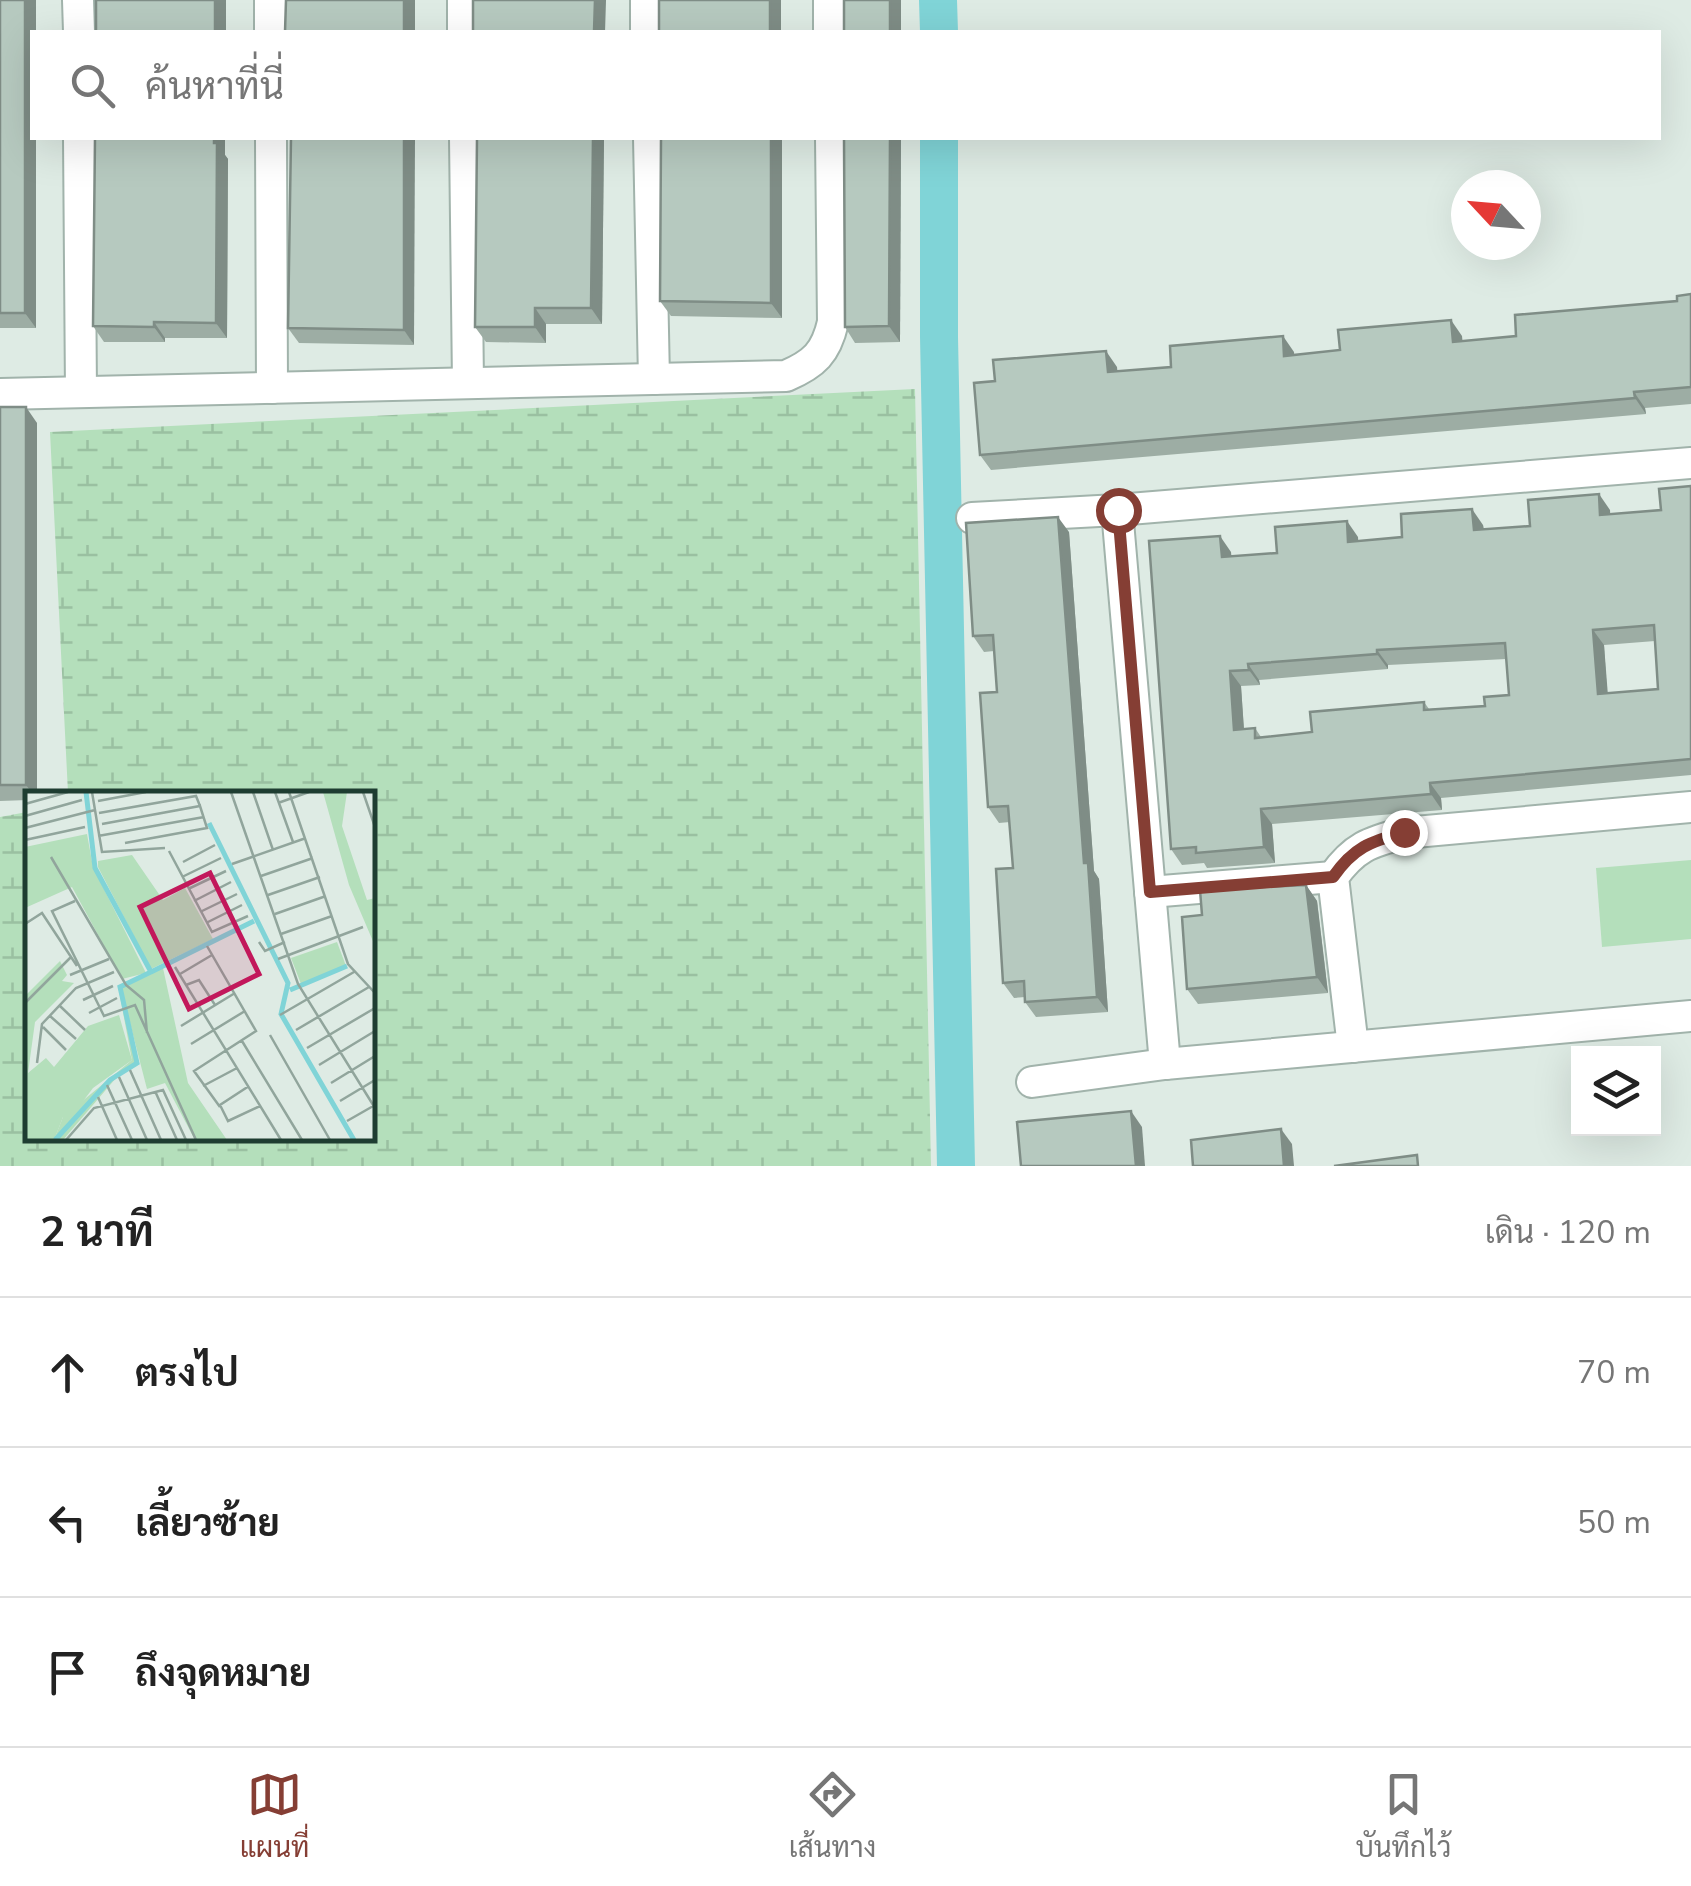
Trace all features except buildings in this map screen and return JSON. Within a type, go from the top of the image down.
[{"type":"street","points":[[78,0],[79,30]]},
{"type":"street","points":[[270,0],[270,30]]},
{"type":"street","points":[[463,0],[463,30]]},
{"type":"street","points":[[646,0],[646,30]]},
{"type":"street","points":[[829,0],[829,30]]},
{"type":"street","points":[[79,140],[81,392]]},
{"type":"street","points":[[271,140],[272,388]]},
{"type":"street","points":[[465,140],[468,383]]},
{"type":"street","points":[[649,140],[654,378]]},
{"type":"street","points":[[0,394],[786,376],[812,364],[828,345],[834,322],[831,140]]},
{"type":"street","points":[[972,518],[1118,510],[1691,463]]},
{"type":"street","points":[[1118,510],[1165,1064]]},
{"type":"street","points":[[1352,1047],[1333,877],[1347,857],[1369,842],[1404,832],[1691,807]]},
{"type":"street","points":[[1150,892],[1333,877]]},
{"type":"street","points":[[1032,1082],[1165,1064],[1691,1016]]},
{"type":"green space","points":[[915,389],[931,1166],[0,1166],[0,817],[25,812],[25,1141],[375,1141],[375,791],[68,791],[50,432]]},
{"type":"green space","points":[[1691,860],[1691,939],[1602,947],[1596,868]]},
{"type":"waterway","points":[[938,0],[939,30]]},
{"type":"waterway","points":[[939,140],[939,337],[956,1166]]},
{"type":"route","points":[[1118,510],[1150,892],[1333,877],[1347,857],[1369,842],[1404,832]]}]
